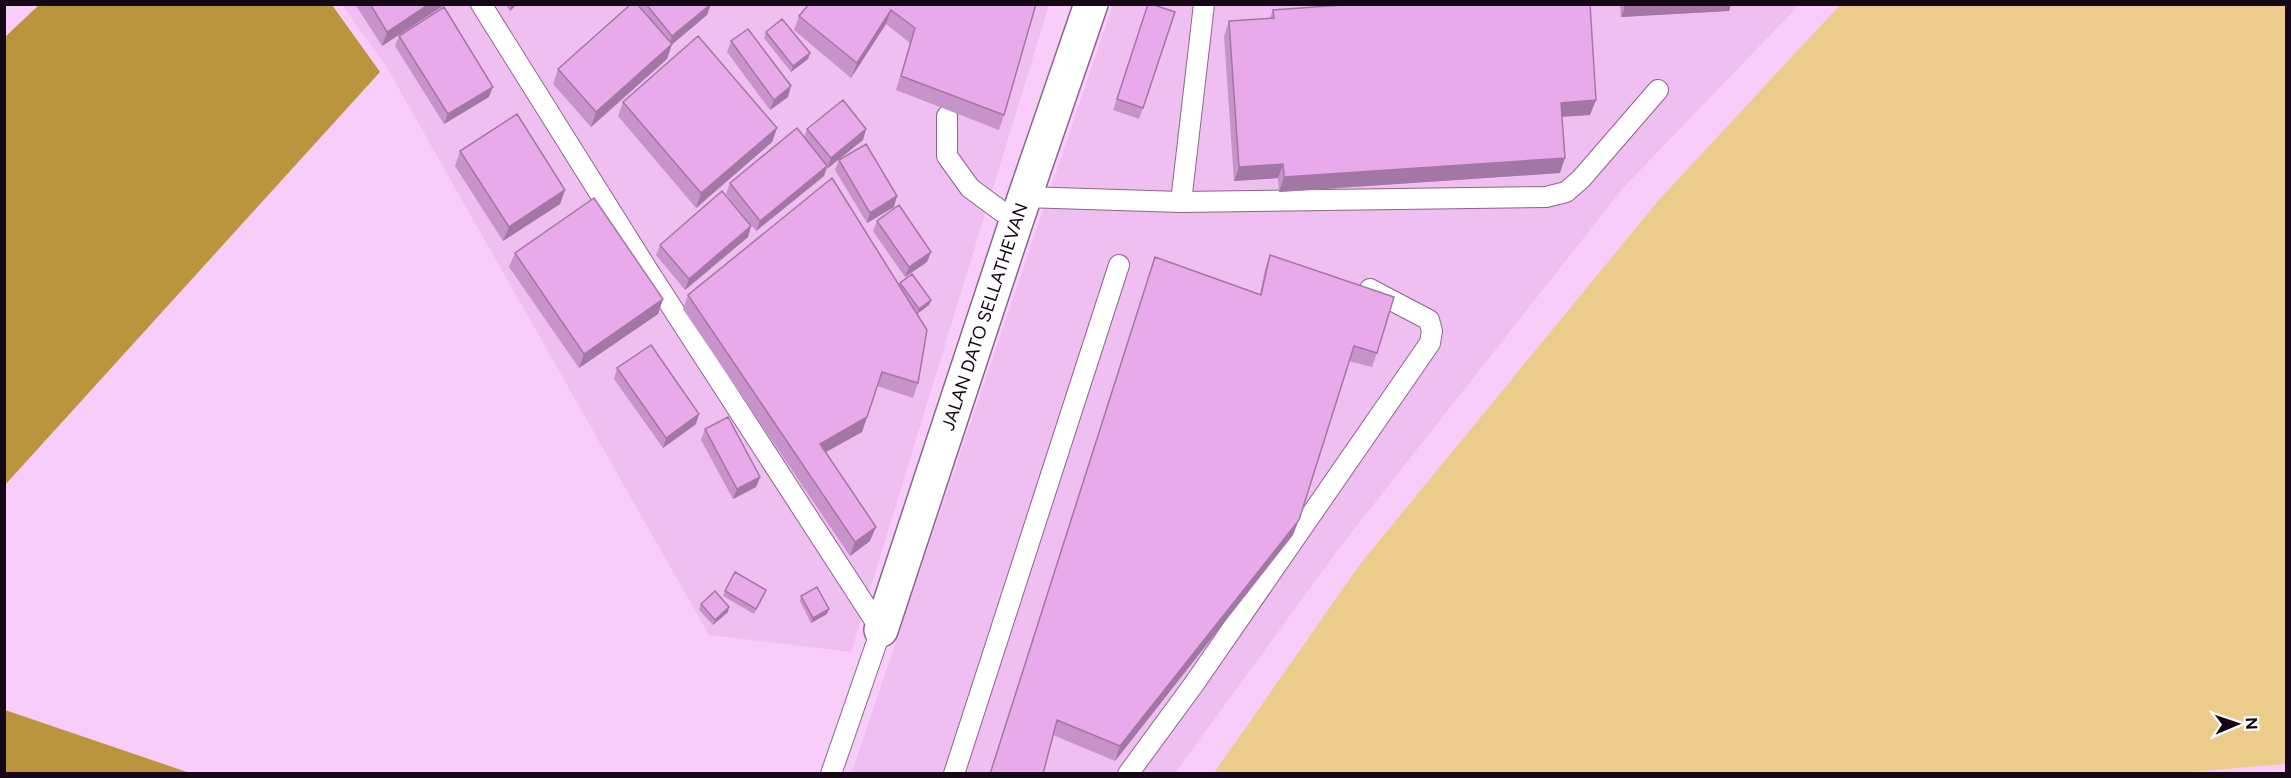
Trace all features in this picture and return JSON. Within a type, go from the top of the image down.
[{"type":"street","name":"JALAN DATO SELLATHEVAN","points":[[881,630],[1020,209],[1091,4]]},
{"type":"lane","points":[[481,4],[647,269],[881,630],[831,774]]},
{"type":"lane","points":[[1181,202],[1204,4]]},
{"type":"lane","points":[[947,116],[947,156],[970,188],[1020,209],[1181,202],[1546,197],[1566,192],[1581,179],[1658,90]]},
{"type":"lane","points":[[954,774],[1119,265]]},
{"type":"lane","points":[[1128,774],[1194,684],[1430,343],[1432,331],[1429,320],[1370,290]]},
{"type":"shaded area","points":[[39,5],[332,5],[380,72],[5,485],[5,37]]},
{"type":"shaded area","points":[[342,5],[1049,5],[851,652],[709,635],[386,66]]},
{"type":"shaded area","points":[[1113,5],[1799,5],[1623,188],[1340,547],[1175,773],[851,774]]},
{"type":"shaded area","points":[[1840,5],[2286,5],[2286,764],[2165,774],[1214,773],[1361,563],[1658,201]]},
{"type":"shaded area","points":[[5,710],[190,773],[5,773]]},
{"type":"building","points":[[370,4],[429,4],[387,32]]},
{"type":"building","points":[[631,4],[637,4],[672,44],[596,112],[558,69]]},
{"type":"building","points":[[646,4],[711,4],[672,36]]},
{"type":"building","points":[[809,4],[1036,4],[1004,115],[901,76],[915,28],[891,10],[857,63],[799,16]]},
{"type":"building","points":[[1148,4],[1175,12],[1143,108],[1117,99]]},
{"type":"building","points":[[1356,4],[1590,4],[1596,100],[1561,103],[1565,158],[1284,177],[1283,164],[1239,167],[1229,21],[1274,18],[1273,10]]},
{"type":"building","points":[[1625,4],[1671,4],[1625,7]]},
{"type":"building","points":[[444,7],[493,87],[448,114],[399,36]]},
{"type":"building","points":[[782,19],[810,53],[793,66],[766,32]]},
{"type":"building","points":[[748,29],[791,86],[774,100],[731,41]]},
{"type":"building","points":[[698,36],[777,128],[701,193],[623,102]]},
{"type":"building","points":[[843,100],[866,129],[831,158],[807,129]]},
{"type":"building","points":[[517,114],[565,190],[509,227],[460,151]]},
{"type":"building","points":[[797,128],[827,166],[760,221],[730,183]]},
{"type":"building","points":[[866,144],[897,196],[870,213],[839,160]]},
{"type":"building","points":[[832,178],[927,330],[918,383],[882,372],[867,417],[820,444],[876,527],[855,542],[688,295]]},
{"type":"building","points":[[722,191],[751,226],[689,279],[660,245]]},
{"type":"building","points":[[594,198],[663,299],[584,354],[515,253]]},
{"type":"building","points":[[899,205],[931,252],[909,267],[877,221]]},
{"type":"building","points":[[1270,255],[1394,297],[1377,353],[1354,346],[1299,520],[1120,746],[1057,720],[1043,774],[990,774],[1155,257],[1261,295]]},
{"type":"building","points":[[912,274],[931,300],[919,309],[900,283]]},
{"type":"building","points":[[651,345],[699,414],[666,438],[617,368]]},
{"type":"building","points":[[728,417],[760,477],[737,489],[705,429]]},
{"type":"building","points":[[735,572],[766,590],[756,609],[725,591]]},
{"type":"building","points":[[817,587],[829,609],[813,618],[801,596]]},
{"type":"building","points":[[715,591],[729,607],[715,620],[701,604]]}]
